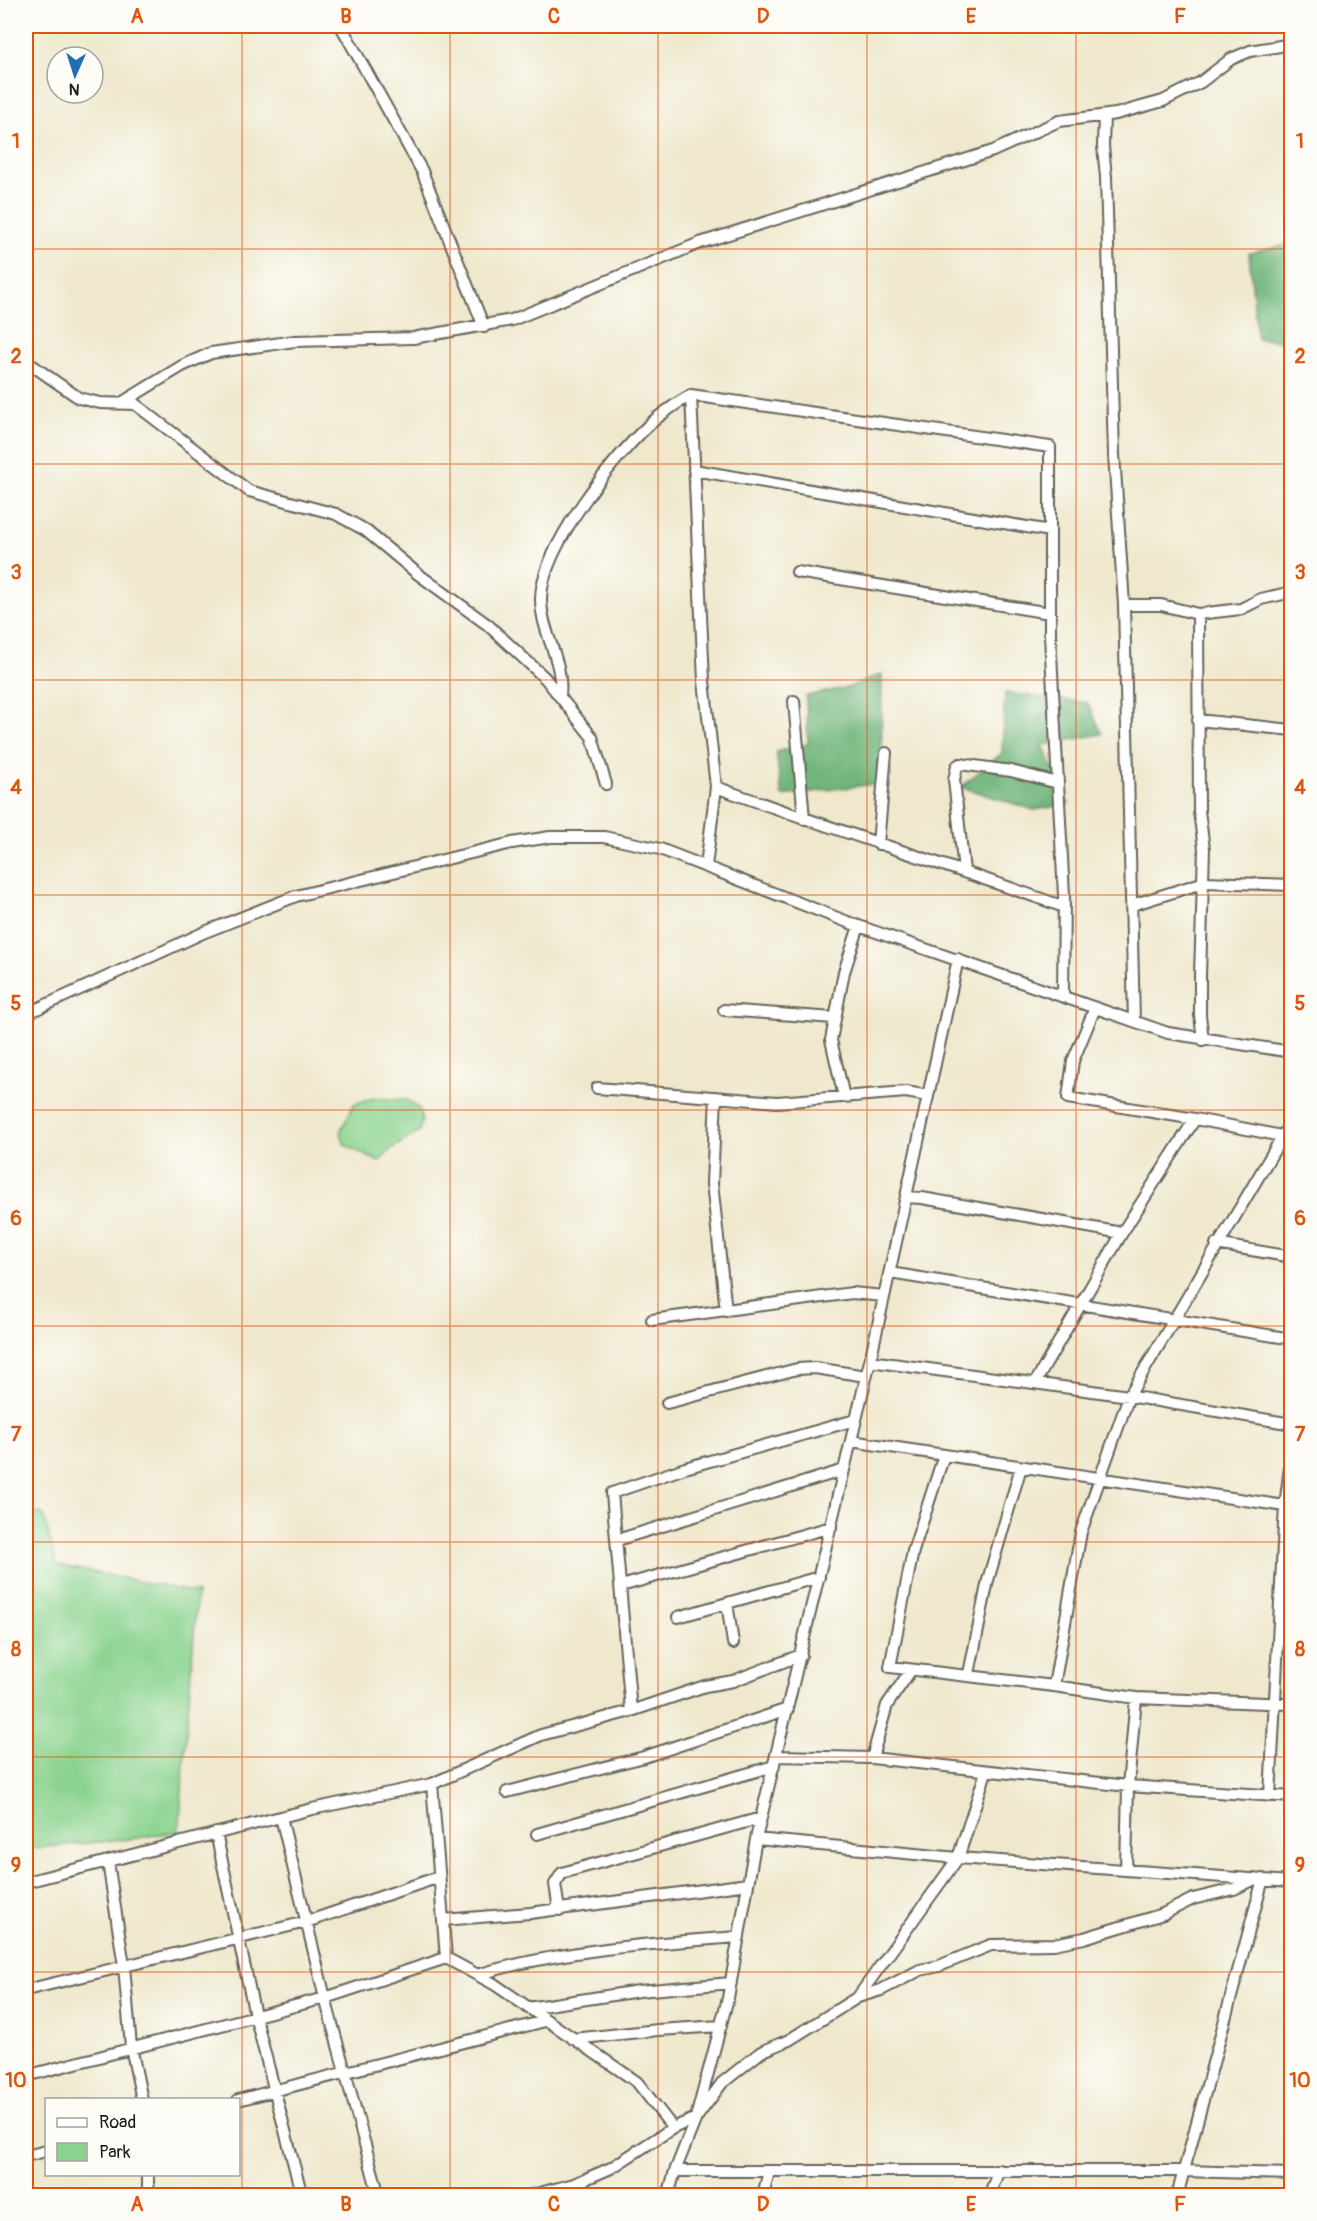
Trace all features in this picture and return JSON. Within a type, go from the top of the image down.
[{"type":"street","points":[[341,26],[422,171],[484,327]]},
{"type":"street","points":[[123,402],[182,366],[211,353],[296,341],[413,338],[484,327],[519,318],[724,235],[993,151],[1059,121],[1104,116],[1163,101],[1201,82],[1232,59],[1250,51],[1292,44]]},
{"type":"street","points":[[1104,116],[1103,146],[1106,177],[1114,453],[1124,605],[1134,1021]]},
{"type":"street","points":[[26,361],[80,398],[100,403],[135,404],[151,414],[233,482],[249,491],[314,507],[359,525],[418,574],[488,625],[560,695],[592,737],[606,784]]},
{"type":"street","points":[[560,695],[560,671],[544,621],[541,599],[552,560],[571,521],[607,471],[656,418],[691,395],[1050,447],[1050,613],[1064,908],[1063,996]]},
{"type":"street","points":[[691,395],[705,691],[716,787],[706,866]]},
{"type":"street","points":[[694,470],[1050,531]]},
{"type":"street","points":[[797,572],[1050,613]]},
{"type":"street","points":[[1124,605],[1161,605],[1198,614],[1241,609],[1261,599],[1292,592]]},
{"type":"street","points":[[1198,614],[1198,811],[1204,849],[1205,882],[1200,975],[1203,1040]]},
{"type":"street","points":[[794,701],[804,819]]},
{"type":"street","points":[[1198,720],[1292,730]]},
{"type":"street","points":[[878,844],[886,753]]},
{"type":"street","points":[[964,871],[954,780],[957,766],[960,764],[985,766],[1058,783]]},
{"type":"street","points":[[716,787],[804,819],[964,871],[1064,908]]},
{"type":"street","points":[[26,1014],[249,912],[296,896],[512,843],[550,837],[604,837],[660,849],[859,926],[1168,1033],[1292,1052]]},
{"type":"street","points":[[1132,905],[1205,882],[1292,885]]},
{"type":"street","points":[[844,1097],[831,1040],[834,1018],[859,926]]},
{"type":"street","points":[[668,2196],[675,2171],[696,2118],[721,2026],[731,1983],[756,1839],[870,1361],[958,959]]},
{"type":"street","points":[[1095,1008],[1073,1060],[1068,1098],[1195,1119],[1286,1138]]},
{"type":"street","points":[[724,1010],[834,1018]]},
{"type":"street","points":[[597,1088],[777,1102],[906,1092],[928,1096]]},
{"type":"street","points":[[716,1097],[712,1183],[726,1311]]},
{"type":"street","points":[[1035,1383],[1122,1233],[1195,1119]]},
{"type":"street","points":[[1053,1686],[1081,1532],[1129,1396],[1216,1245],[1286,1138],[1292,1120]]},
{"type":"street","points":[[906,1197],[1122,1233]]},
{"type":"street","points":[[1216,1245],[1292,1257]]},
{"type":"street","points":[[890,1273],[1292,1340]]},
{"type":"street","points":[[652,1320],[852,1293],[884,1296]]},
{"type":"street","points":[[870,1361],[1129,1396],[1292,1424]]},
{"type":"street","points":[[667,1403],[797,1369],[815,1368],[866,1376]]},
{"type":"street","points":[[631,1711],[612,1493],[615,1490],[685,1468],[855,1420]]},
{"type":"street","points":[[851,1441],[1285,1506]]},
{"type":"street","points":[[1270,1796],[1285,1506],[1292,1452]]},
{"type":"street","points":[[944,1455],[913,1551],[890,1667],[969,1674],[1136,1698],[1292,1704]]},
{"type":"street","points":[[969,1674],[988,1580],[1021,1467]]},
{"type":"street","points":[[617,1540],[844,1470]]},
{"type":"street","points":[[621,1587],[831,1527]]},
{"type":"street","points":[[678,1617],[819,1577]]},
{"type":"street","points":[[727,1603],[733,1643]]},
{"type":"street","points":[[26,1882],[281,1817],[432,1784],[541,1735],[631,1711],[705,1686],[732,1681],[801,1655]]},
{"type":"street","points":[[872,1758],[887,1705],[911,1670]]},
{"type":"street","points":[[1126,1870],[1128,1786],[1136,1698]]},
{"type":"street","points":[[507,1792],[644,1756],[788,1709]]},
{"type":"street","points":[[537,1834],[776,1761],[872,1758],[1128,1786],[1292,1797]]},
{"type":"street","points":[[858,1997],[948,1868],[958,1858],[986,1772]]},
{"type":"street","points":[[432,1784],[446,1958]]},
{"type":"street","points":[[281,1817],[325,1998],[379,2196]]},
{"type":"street","points":[[559,1910],[555,1884],[562,1873],[761,1818]]},
{"type":"street","points":[[216,1833],[255,2015],[302,2196]]},
{"type":"street","points":[[756,1839],[958,1858],[1292,1882]]},
{"type":"street","points":[[108,1862],[124,1966],[131,2047],[142,2098]]},
{"type":"street","points":[[26,1990],[306,1922],[439,1877]]},
{"type":"street","points":[[528,2196],[574,2184],[611,2168],[673,2128],[696,2118],[722,2083],[761,2052],[789,2040],[858,1997],[881,1990],[920,1970],[939,1966],[991,1946],[1054,1944],[1084,1938],[1162,1914],[1193,1899],[1234,1889],[1259,1879]]},
{"type":"street","points":[[1177,2196],[1259,1879]]},
{"type":"street","points":[[443,1920],[559,1910],[748,1884]]},
{"type":"street","points":[[477,1975],[527,1962],[674,1941],[738,1937]]},
{"type":"street","points":[[26,2076],[325,1998],[446,1958],[528,2008],[637,2082],[673,2128]]},
{"type":"street","points":[[528,2008],[639,1991],[731,1983]]},
{"type":"street","points":[[240,2099],[544,2021]]},
{"type":"street","points":[[573,2039],[721,2026]]},
{"type":"street","points":[[26,2156],[45,2151]]},
{"type":"street","points":[[989,2196],[999,2170]]},
{"type":"street","points":[[675,2171],[999,2170],[1292,2174]]},
{"type":"street","points":[[763,2196],[769,2171]]},
{"type":"street","points":[[148,2176],[148,2196]]},
{"type":"green space","points":[[1291,244],[1291,342],[1257,339],[1249,253]]},
{"type":"green space","points":[[882,674],[881,783],[782,796],[776,752],[808,744],[806,696],[850,687]]},
{"type":"green space","points":[[1005,693],[1088,703],[1102,734],[1043,745],[1069,804],[1034,810],[961,787],[1002,753]]},
{"type":"green space","points":[[374,1098],[408,1100],[420,1110],[422,1121],[419,1132],[391,1149],[379,1162],[345,1145],[340,1132],[354,1104]]},
{"type":"green space","points":[[26,1512],[43,1514],[57,1565],[197,1593],[179,1831],[131,1839],[26,1849]]}]
